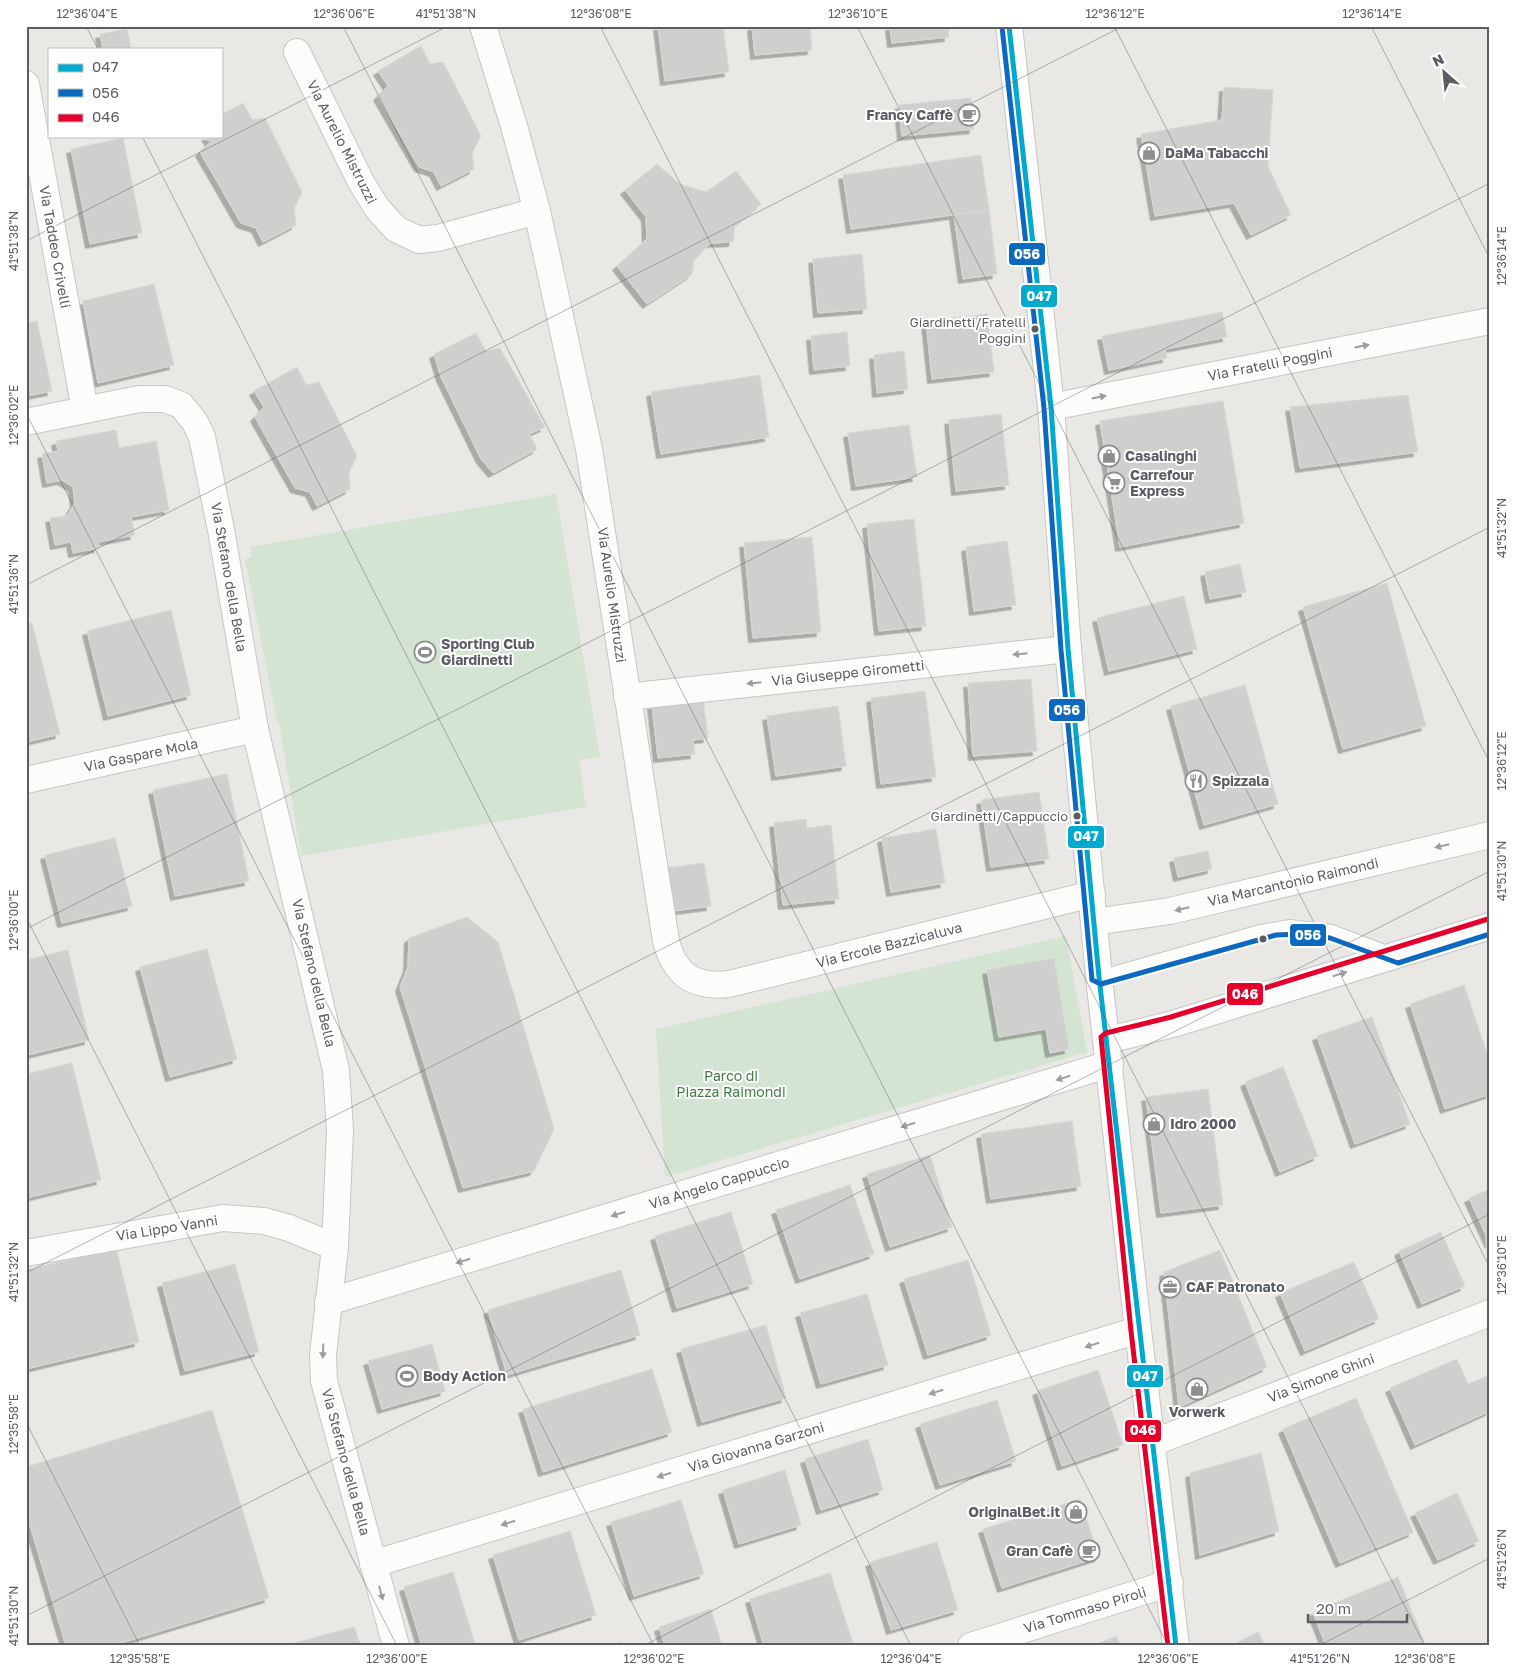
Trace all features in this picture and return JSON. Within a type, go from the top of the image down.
[{"type":"street","name":"Via Aurelio Mistruzzi","points":[[483,26],[514,126],[537,211],[596,491],[666,941],[672,960],[687,976]]},
{"type":"street","points":[[1009,26],[1051,407],[1068,649],[1099,977],[1109,1052],[1138,1330],[1170,1583],[1176,1646]]},
{"type":"street","name":"Via Aurelio Mistruzzi","points":[[297,52],[361,182],[376,208],[396,230],[419,240],[438,238],[537,211]]},
{"type":"street","name":"Via Taddeo Crivelli","points":[[26,84],[30,135],[84,410]]},
{"type":"street","name":"Via Fratelli Poggini","points":[[1051,407],[1490,321]]},
{"type":"street","name":"Via Stefano della Bella","points":[[26,422],[146,398],[165,399],[181,404],[195,422],[207,459],[255,730],[336,1070],[340,1130],[335,1247],[323,1355],[324,1381],[396,1646]]},
{"type":"street","name":"Via Giuseppe Girometti","points":[[627,696],[1068,649]]},
{"type":"street","name":"Via Gaspare Mola","points":[[26,780],[255,730]]},
{"type":"street","name":"Via Marcantonio Raimondi","points":[[1094,922],[1170,912],[1490,835]]},
{"type":"street","name":"Via Ercole Bazzicaluva","points":[[687,976],[707,985],[729,984],[1092,894]]},
{"type":"street","points":[[1109,1052],[1173,1024],[1490,926]]},
{"type":"street","name":"Via Angelo Cappuccio","points":[[328,1302],[1109,1052]]},
{"type":"street","name":"Via Lippo Vanni","points":[[26,1253],[222,1218],[257,1220],[289,1228],[335,1247]]},
{"type":"street","name":"Via Simone Ghini","points":[[1152,1443],[1490,1314]]},
{"type":"street","name":"Via Giovanna Garzoni","points":[[373,1564],[1138,1330]]},
{"type":"street","name":"Via Tommaso Piroli","points":[[971,1646],[1170,1583]]},
{"type":"lane","points":[[1099,977],[1260,931],[1290,926],[1332,931],[1398,956]]},
{"type":"green space","name":"Sporting Club Giardinetti","points":[[556,494],[600,757],[579,760],[586,807],[301,856],[279,722],[277,722],[245,559],[252,557],[250,547]]},
{"type":"green space","name":"Parco di Piazza Raimondi","points":[[1066,936],[1087,1052],[665,1177],[656,1029]],"holes":[[[1054,958],[1069,1049],[1050,1053],[1046,1029],[999,1037],[988,970]]]},
{"type":"building","points":[[658,26],[723,26],[729,72],[665,81]]},
{"type":"building","points":[[752,26],[810,26],[812,50],[755,55]]},
{"type":"building","points":[[890,26],[948,26],[949,37],[892,43]]},
{"type":"building","points":[[127,29],[131,48],[103,48],[100,34]]},
{"type":"building","points":[[421,46],[430,64],[443,62],[481,136],[472,153],[474,169],[441,186],[434,172],[419,167],[378,96],[388,86],[378,71]]},
{"type":"building","points":[[1224,87],[1273,90],[1268,167],[1291,215],[1251,235],[1234,203],[1155,216],[1141,134],[1222,120]]},
{"type":"building","points":[[971,98],[974,129],[902,136],[899,105]]},
{"type":"building","points":[[243,103],[252,120],[265,118],[302,192],[294,209],[296,225],[263,242],[256,228],[241,223],[200,152],[210,142],[207,138],[222,138],[222,114]]},
{"type":"building","points":[[123,138],[142,233],[90,244],[71,149]]},
{"type":"building","points":[[981,155],[989,210],[851,229],[843,175]]},
{"type":"building","points":[[657,164],[680,184],[706,192],[736,171],[761,204],[735,225],[733,242],[710,243],[694,260],[692,274],[647,304],[617,266],[647,239],[646,217],[625,190]]},
{"type":"building","points":[[989,210],[997,274],[963,279],[954,215]]},
{"type":"building","points":[[862,254],[867,309],[818,313],[813,259]]},
{"type":"building","points":[[154,284],[174,365],[98,383],[83,301]]},
{"type":"building","points":[[1222,312],[1227,337],[1165,349],[1167,358],[1109,370],[1102,336]]},
{"type":"building","points":[[987,314],[994,372],[932,379],[926,321]]},
{"type":"building","points":[[37,321],[52,391],[26,396],[26,323]]},
{"type":"building","points":[[847,332],[850,366],[814,370],[811,336]]},
{"type":"building","points":[[476,333],[486,351],[500,348],[545,427],[529,434],[537,449],[493,473],[481,459],[441,377],[434,354]]},
{"type":"building","points":[[904,351],[908,389],[877,393],[874,355]]},
{"type":"building","points":[[297,367],[306,385],[319,382],[357,456],[349,473],[350,489],[317,506],[310,492],[295,488],[255,417],[264,407],[254,391]]},
{"type":"building","points":[[760,375],[769,437],[661,454],[651,392]]},
{"type":"building","points":[[1408,395],[1418,452],[1300,468],[1290,407]]},
{"type":"building","points":[[1223,401],[1244,523],[1120,547],[1100,421]]},
{"type":"building","points":[[1001,414],[1009,485],[956,491],[949,420]]},
{"type":"building","points":[[909,425],[917,477],[856,486],[848,433]]},
{"type":"building","points":[[116,430],[119,448],[156,441],[169,510],[131,517],[135,535],[98,542],[99,548],[73,553],[71,542],[55,545],[50,518],[67,516],[75,503],[73,487],[62,480],[47,483],[42,454],[58,451],[56,441]]},
{"type":"building","points":[[914,519],[926,626],[879,631],[867,524]]},
{"type":"building","points":[[812,537],[821,632],[753,638],[744,543]]},
{"type":"building","points":[[1007,541],[1016,605],[974,611],[966,547]]},
{"type":"building","points":[[1240,564],[1246,592],[1210,599],[1205,572]]},
{"type":"building","points":[[1387,583],[1426,726],[1343,749],[1303,607]]},
{"type":"building","points":[[1184,596],[1197,649],[1109,671],[1097,618]]},
{"type":"building","points":[[171,610],[191,695],[108,716],[87,631]]},
{"type":"building","points":[[32,623],[60,734],[26,742],[26,624]]},
{"type":"building","points":[[1031,679],[1037,751],[973,756],[968,683]]},
{"type":"building","points":[[1245,685],[1278,804],[1204,825],[1171,706]]},
{"type":"building","points":[[925,691],[936,777],[881,784],[871,698]]},
{"type":"building","points":[[703,699],[708,738],[693,740],[695,754],[658,758],[652,705]]},
{"type":"building","points":[[838,706],[846,766],[776,776],[767,716]]},
{"type":"building","points":[[227,774],[249,881],[175,896],[153,790]]},
{"type":"building","points":[[1039,792],[1049,859],[991,867],[981,800]]},
{"type":"building","points":[[806,819],[807,828],[831,825],[839,899],[783,905],[774,823]]},
{"type":"building","points":[[936,829],[945,883],[891,892],[882,838]]},
{"type":"building","points":[[115,838],[132,906],[62,923],[45,855]]},
{"type":"building","points":[[1208,851],[1212,869],[1178,877],[1174,858]]},
{"type":"building","points":[[704,863],[711,906],[673,911],[667,868]]},
{"type":"building","points":[[467,917],[498,942],[554,1129],[534,1171],[463,1188],[400,987],[408,967],[409,938]]},
{"type":"building","points":[[207,949],[237,1059],[170,1077],[140,967]]},
{"type":"building","points":[[68,950],[89,1040],[28,1055],[26,960]]},
{"type":"building","points":[[1054,958],[1069,1049],[1050,1053],[1046,1029],[999,1037],[987,970]]},
{"type":"building","points":[[1464,985],[1490,1063],[1490,1094],[1445,1109],[1410,1004]]},
{"type":"building","points":[[1372,1017],[1410,1124],[1355,1144],[1317,1036]]},
{"type":"building","points":[[72,1063],[101,1180],[26,1198],[26,1074]]},
{"type":"building","points":[[1283,1067],[1318,1156],[1280,1172],[1245,1082]]},
{"type":"building","points":[[1208,1089],[1223,1205],[1161,1213],[1146,1097]]},
{"type":"building","points":[[1072,1121],[1081,1186],[991,1199],[981,1134]]},
{"type":"building","points":[[930,1155],[952,1227],[890,1247],[867,1174]]},
{"type":"building","points":[[850,1185],[874,1254],[800,1279],[776,1210]]},
{"type":"building","points":[[1490,1189],[1490,1244],[1469,1198]]},
{"type":"building","points":[[731,1212],[753,1284],[677,1308],[655,1236]]},
{"type":"building","points":[[1441,1232],[1465,1286],[1422,1304],[1399,1251]]},
{"type":"building","points":[[116,1248],[139,1342],[26,1369],[26,1270]]},
{"type":"building","points":[[1220,1250],[1267,1367],[1179,1407],[1164,1272]]},
{"type":"building","points":[[968,1260],[991,1335],[928,1355],[904,1279]]},
{"type":"building","points":[[1354,1262],[1379,1319],[1305,1351],[1280,1293]]},
{"type":"building","points":[[235,1264],[259,1352],[185,1371],[162,1283]]},
{"type":"building","points":[[621,1270],[640,1335],[507,1375],[488,1310]]},
{"type":"building","points":[[867,1294],[888,1365],[821,1384],[800,1313]]},
{"type":"building","points":[[766,1325],[786,1398],[702,1422],[681,1349]]},
{"type":"building","name":"Body Action","points":[[432,1344],[445,1391],[382,1409],[368,1361]]},
{"type":"building","points":[[1457,1359],[1468,1384],[1490,1375],[1490,1411],[1415,1445],[1390,1388]]},
{"type":"building","points":[[652,1369],[672,1432],[543,1472],[523,1409]]},
{"type":"building","points":[[1098,1370],[1123,1445],[1062,1466],[1037,1391]]},
{"type":"building","points":[[1356,1398],[1413,1532],[1340,1563],[1283,1429]]},
{"type":"building","points":[[997,1400],[1016,1461],[940,1485],[920,1424]]},
{"type":"building","points":[[212,1410],[269,1598],[111,1646],[66,1646],[26,1512],[26,1467]]},
{"type":"building","points":[[868,1439],[883,1490],[821,1510],[805,1459]]},
{"type":"building","points":[[1261,1453],[1279,1531],[1200,1555],[1190,1473]]},
{"type":"building","points":[[785,1470],[801,1525],[739,1544],[723,1490]]},
{"type":"building","points":[[1457,1493],[1479,1541],[1438,1560],[1415,1513]]},
{"type":"building","points":[[1080,1499],[1099,1557],[1002,1588],[983,1529]]},
{"type":"building","points":[[681,1500],[704,1574],[634,1596],[611,1522]]},
{"type":"building","points":[[570,1531],[596,1615],[519,1640],[493,1555]]},
{"type":"building","points":[[937,1542],[958,1610],[891,1630],[870,1562]]},
{"type":"building","points":[[453,1572],[475,1644],[422,1646],[404,1587]]},
{"type":"building","points":[[830,1573],[853,1643],[846,1646],[764,1646],[750,1599]]},
{"type":"building","points":[[1398,1577],[1426,1646],[1326,1646],[1313,1612]]},
{"type":"building","points":[[711,1609],[722,1646],[665,1646],[659,1627]]},
{"type":"building","points":[[354,1627],[361,1646],[283,1646]]},
{"type":"building","points":[[1258,1632],[1265,1646],[1231,1646]]},
{"type":"building","points":[[1117,1636],[1120,1646],[1091,1646]]},
{"type":"building","points":[[621,1642],[622,1646],[609,1646]]},
{"type":"transit line","name":"047","points":[[1009,26],[1051,407],[1068,649],[1099,977],[1176,1646]]},
{"type":"transit line","name":"056","points":[[1002,27],[1044,408],[1061,650],[1092,980],[1101,984],[1276,935],[1303,934],[1330,938],[1398,963],[1490,934]]},
{"type":"transit line","name":"046","points":[[1168,1646],[1131,1331],[1101,1037],[1106,1033],[1171,1017],[1488,919]]},
{"type":"place","name":"Francy Caffè","points":[[969,115]]},
{"type":"place","name":"DaMa Tabacchi","points":[[1149,153]]},
{"type":"place","name":"Giardinetti/Fratelli Poggini","points":[[1035,329]]},
{"type":"place","name":"Casalinghi","points":[[1109,456]]},
{"type":"place","name":"Carrefour Express","points":[[1114,483]]},
{"type":"place","name":"Sporting Club Giardinetti","points":[[425,652]]},
{"type":"place","name":"Spizzala","points":[[1196,781]]},
{"type":"place","name":"Giardinetti/Cappuccio","points":[[1077,816]]},
{"type":"place","name":"Idro 2000","points":[[1154,1124]]},
{"type":"place","name":"CAF Patronato","points":[[1170,1287]]},
{"type":"place","name":"Body Action","points":[[407,1376]]},
{"type":"place","name":"Vorwerk","points":[[1197,1389]]},
{"type":"place","name":"OriginalBet.it","points":[[1076,1512]]},
{"type":"place","name":"Gran Cafè","points":[[1089,1551]]}]
